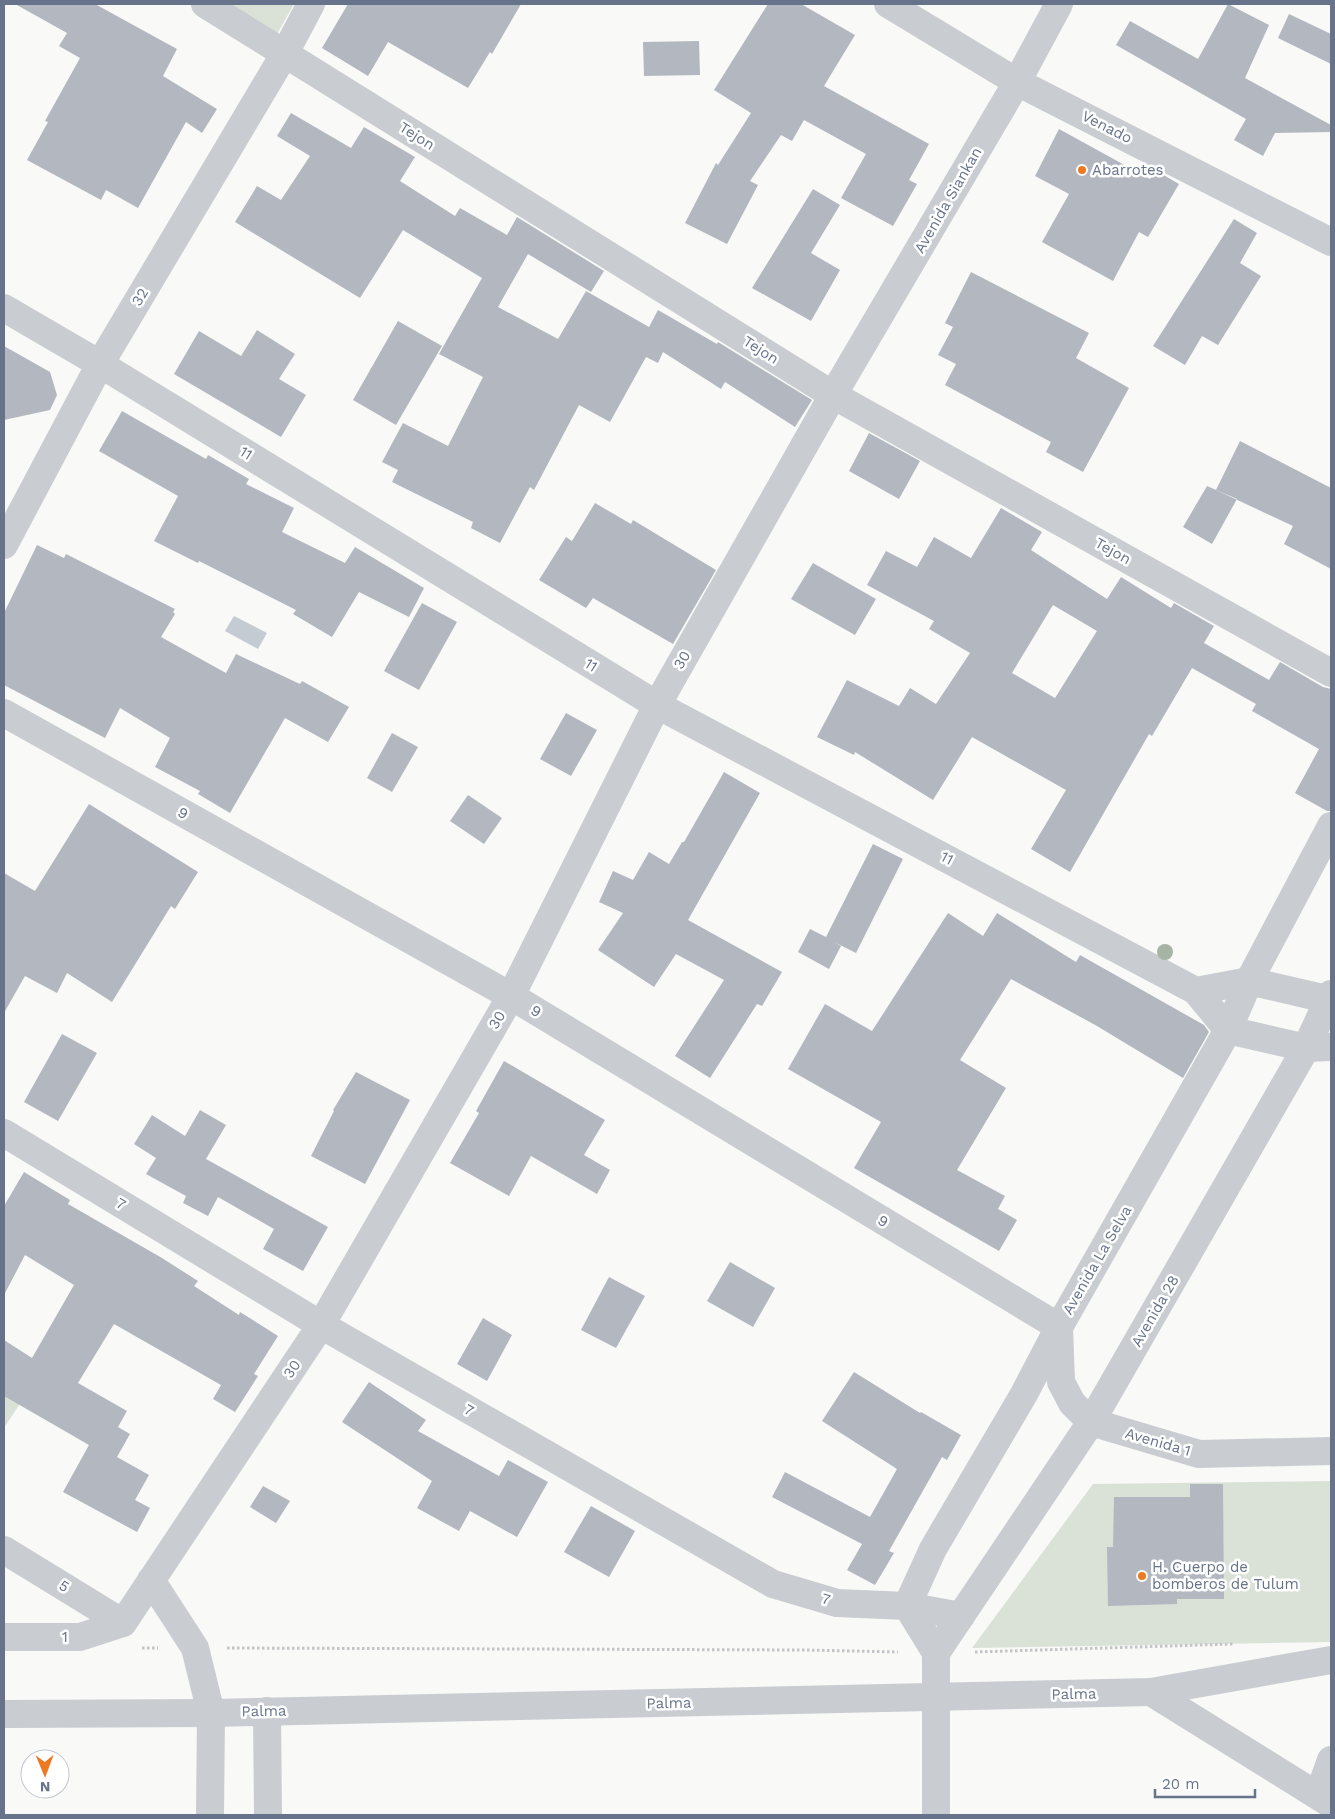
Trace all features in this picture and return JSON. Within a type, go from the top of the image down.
[{"type":"street","name":"Tejon","points":[[205,4],[833,395],[1331,672]]},
{"type":"street","name":"32","points":[[4,545],[100,364],[285,53],[311,4]]},
{"type":"street","name":"Venado","points":[[888,4],[1018,82],[1331,242]]},
{"type":"street","name":"Avenida Siankan","points":[[833,395],[1018,82],[1059,4]]},
{"type":"street","name":"11","points":[[4,308],[100,364],[657,705],[1196,990]]},
{"type":"street","name":"30","points":[[123,1623],[321,1326],[511,996],[657,705],[833,395]]},
{"type":"street","name":"9","points":[[4,713],[511,996],[1059,1327]]},
{"type":"street","name":"Avenida La Selva","points":[[907,1606],[933,1549],[1024,1394],[1059,1327],[1228,1030],[1249,981],[1331,826]]},
{"type":"street","points":[[1319,1048],[1228,1030],[1196,990],[1249,981],[1330,998]]},
{"type":"street","name":"Avenida 28","points":[[961,1616],[1091,1422],[1319,1048],[1330,998]]},
{"type":"street","name":"7","points":[[4,1133],[321,1326],[773,1584],[837,1602],[907,1606],[961,1616]]},
{"type":"street","name":"Avenida 1","points":[[1059,1327],[1061,1382],[1072,1404],[1091,1422],[1199,1454],[1331,1450]]},
{"type":"street","name":"5","points":[[4,1550],[123,1623]]},
{"type":"street","points":[[151,1580],[195,1648],[211,1713],[210,1815]]},
{"type":"street","points":[[907,1606],[936,1653],[936,1815]]},
{"type":"street","points":[[936,1653],[961,1616]]},
{"type":"street","name":"1","points":[[4,1637],[80,1637],[123,1623]]},
{"type":"street","name":"Palma","points":[[4,1714],[211,1713],[1151,1692],[1331,1660]]},
{"type":"street","points":[[1151,1692],[1325,1800],[1331,1760]]},
{"type":"street","points":[[267,1711],[268,1815]]},
{"type":"path","points":[[138,1648],[805,1650],[936,1653],[1242,1643]]},
{"type":"shaded area","points":[[224,4],[294,4],[276,36]]},
{"type":"shaded area","points":[[234,616],[267,633],[258,649],[225,631]]},
{"type":"shaded area","points":[[4,1389],[23,1399],[4,1428]]},
{"type":"shaded area","points":[[1331,1481],[1331,1642],[972,1648],[1093,1484]]},
{"type":"building","points":[[15,4],[95,4],[177,49],[163,76],[217,109],[202,133],[186,122],[138,208],[106,190],[101,200],[27,160],[48,122],[45,121],[80,58],[59,46],[67,33]]},
{"type":"building","points":[[348,4],[521,4],[492,54],[490,52],[468,88],[388,42],[368,76],[322,48]]},
{"type":"building","points":[[768,4],[801,4],[855,35],[824,86],[929,144],[909,180],[917,184],[893,226],[841,198],[866,154],[804,120],[792,141],[781,135],[750,181],[758,185],[727,244],[685,223],[716,163],[718,165],[751,113],[714,90]]},
{"type":"building","points":[[1228,4],[1269,25],[1245,78],[1331,125],[1331,132],[1275,133],[1263,156],[1234,140],[1246,119],[1116,45],[1130,21],[1198,59]]},
{"type":"building","points":[[1289,14],[1331,34],[1331,64],[1278,38]]},
{"type":"building","points":[[699,41],[700,75],[644,76],[643,42]]},
{"type":"building","points":[[291,113],[351,148],[364,127],[415,157],[400,181],[455,216],[460,208],[507,235],[517,217],[604,271],[591,292],[528,254],[498,307],[558,339],[586,291],[649,327],[658,310],[717,344],[718,342],[812,400],[795,427],[725,382],[721,389],[663,352],[658,363],[646,357],[610,422],[579,405],[534,490],[530,487],[500,543],[471,528],[473,522],[392,482],[398,470],[382,462],[403,423],[448,446],[483,377],[439,354],[482,278],[403,230],[360,298],[235,222],[257,186],[281,200],[310,156],[277,136]]},
{"type":"building","points":[[1059,129],[1150,179],[1155,170],[1179,184],[1148,237],[1139,232],[1113,281],[1042,242],[1069,194],[1035,176]]},
{"type":"building","points":[[813,189],[840,205],[811,253],[840,270],[811,321],[752,288]]},
{"type":"building","points":[[1234,219],[1257,233],[1240,263],[1261,276],[1218,345],[1202,336],[1185,365],[1153,346]]},
{"type":"building","points":[[971,272],[1089,333],[1076,358],[1129,388],[1083,472],[1046,452],[1051,442],[945,385],[956,364],[938,355],[953,327],[945,323]]},
{"type":"building","points":[[398,321],[442,346],[396,425],[353,400]]},
{"type":"building","points":[[257,330],[295,354],[279,379],[306,395],[281,437],[174,374],[199,331],[241,356]]},
{"type":"building","points":[[4,346],[50,372],[57,395],[50,410],[4,420]]},
{"type":"building","points":[[122,411],[206,459],[208,455],[249,479],[246,484],[294,508],[282,532],[345,563],[355,547],[424,588],[409,617],[359,592],[332,637],[293,614],[296,610],[199,561],[198,563],[154,541],[178,496],[99,451]]},
{"type":"building","points":[[869,433],[920,461],[899,499],[849,471]]},
{"type":"building","points":[[1240,441],[1331,488],[1331,569],[1284,544],[1293,526],[1216,490]]},
{"type":"building","points":[[1207,486],[1237,499],[1212,544],[1183,527]]},
{"type":"building","points":[[595,503],[631,524],[633,520],[716,570],[673,644],[593,598],[586,608],[539,580],[566,537],[572,541]]},
{"type":"building","points":[[1001,508],[1042,532],[1031,550],[1107,599],[1121,577],[1171,608],[1174,603],[1214,626],[1204,643],[1269,680],[1280,662],[1323,687],[1331,689],[1331,811],[1327,811],[1295,793],[1319,749],[1252,711],[1256,704],[1192,668],[1152,736],[1149,734],[1070,872],[1031,849],[1066,790],[972,737],[933,800],[855,752],[854,755],[817,737],[847,680],[899,706],[910,688],[936,704],[970,653],[929,629],[934,621],[867,585],[886,551],[917,567],[934,537],[971,558]],"holes":[[[1053,605],[1097,631],[1055,698],[1012,673]]]},
{"type":"building","points":[[37,545],[64,558],[66,554],[175,609],[173,612],[175,614],[161,637],[226,673],[236,654],[300,684],[302,681],[349,707],[328,742],[285,718],[230,813],[198,794],[200,791],[155,767],[170,738],[120,708],[105,738],[4,685],[4,613]]},
{"type":"building","points":[[813,563],[876,599],[855,635],[791,599]]},
{"type":"building","points":[[422,603],[457,622],[419,690],[384,671]]},
{"type":"building","points":[[566,713],[597,730],[571,776],[540,759]]},
{"type":"building","points":[[392,733],[418,747],[392,792],[367,778]]},
{"type":"building","points":[[724,772],[760,793],[688,920],[782,972],[762,1006],[757,1004],[710,1078],[675,1056],[724,980],[676,954],[654,987],[598,950],[623,913],[599,902],[613,871],[633,880],[649,852],[669,864],[682,842],[684,842]]},
{"type":"building","points":[[468,795],[502,818],[484,844],[450,821]]},
{"type":"building","points":[[89,804],[198,872],[175,909],[171,906],[112,1002],[67,973],[57,993],[25,976],[4,1013],[4,873],[35,891]]},
{"type":"building","points":[[873,844],[903,859],[856,953],[834,942],[841,946],[829,969],[798,952],[810,929],[826,937]]},
{"type":"building","points":[[948,913],[983,936],[997,913],[1076,962],[1080,955],[1204,1025],[1209,1032],[1183,1078],[1097,1026],[1011,979],[960,1060],[1006,1088],[957,1170],[1005,1196],[998,1209],[1017,1220],[999,1251],[854,1168],[881,1122],[788,1069],[825,1004],[872,1031]]},
{"type":"building","points":[[62,1034],[97,1053],[58,1121],[24,1102]]},
{"type":"building","points":[[504,1061],[605,1120],[584,1155],[610,1170],[597,1194],[531,1156],[509,1196],[450,1163],[479,1113],[476,1111]]},
{"type":"building","points":[[356,1072],[410,1100],[365,1184],[311,1156],[333,1110]]},
{"type":"building","points":[[200,1110],[226,1125],[206,1159],[328,1227],[303,1271],[263,1249],[274,1229],[218,1197],[208,1216],[183,1203],[186,1196],[146,1174],[156,1158],[134,1144],[152,1115],[185,1136]]},
{"type":"building","points":[[24,1172],[70,1200],[68,1204],[198,1281],[194,1286],[239,1315],[240,1312],[278,1336],[254,1374],[258,1376],[235,1412],[213,1399],[221,1385],[114,1324],[78,1383],[127,1411],[118,1427],[130,1434],[117,1457],[149,1475],[135,1500],[150,1508],[137,1532],[63,1492],[89,1445],[4,1396],[4,1340],[32,1358],[74,1285],[25,1255],[4,1295],[4,1206]]},
{"type":"building","points":[[730,1262],[775,1288],[753,1327],[707,1301]]},
{"type":"building","points":[[609,1277],[645,1296],[616,1348],[581,1330]]},
{"type":"building","points":[[483,1318],[512,1335],[487,1381],[457,1364]]},
{"type":"building","points":[[854,1372],[920,1413],[961,1435],[947,1460],[942,1457],[889,1551],[894,1553],[875,1585],[847,1570],[862,1544],[772,1497],[785,1472],[870,1517],[897,1469],[822,1421]]},
{"type":"building","points":[[369,1382],[426,1420],[418,1431],[499,1476],[508,1460],[548,1482],[517,1537],[470,1511],[459,1531],[417,1508],[432,1481],[342,1422]]},
{"type":"building","points":[[1190,1484],[1223,1484],[1224,1599],[1177,1599],[1177,1604],[1108,1606],[1107,1547],[1113,1547],[1114,1497],[1190,1497]]},
{"type":"building","points":[[263,1486],[290,1501],[276,1523],[250,1507]]},
{"type":"building","points":[[591,1506],[635,1531],[609,1577],[564,1552]]},
{"type":"place","name":"Abarrotes","points":[[1082,170]]},
{"type":"place","name":"H. Cuerpo de bomberos de Tulum","points":[[1142,1576]]}]
